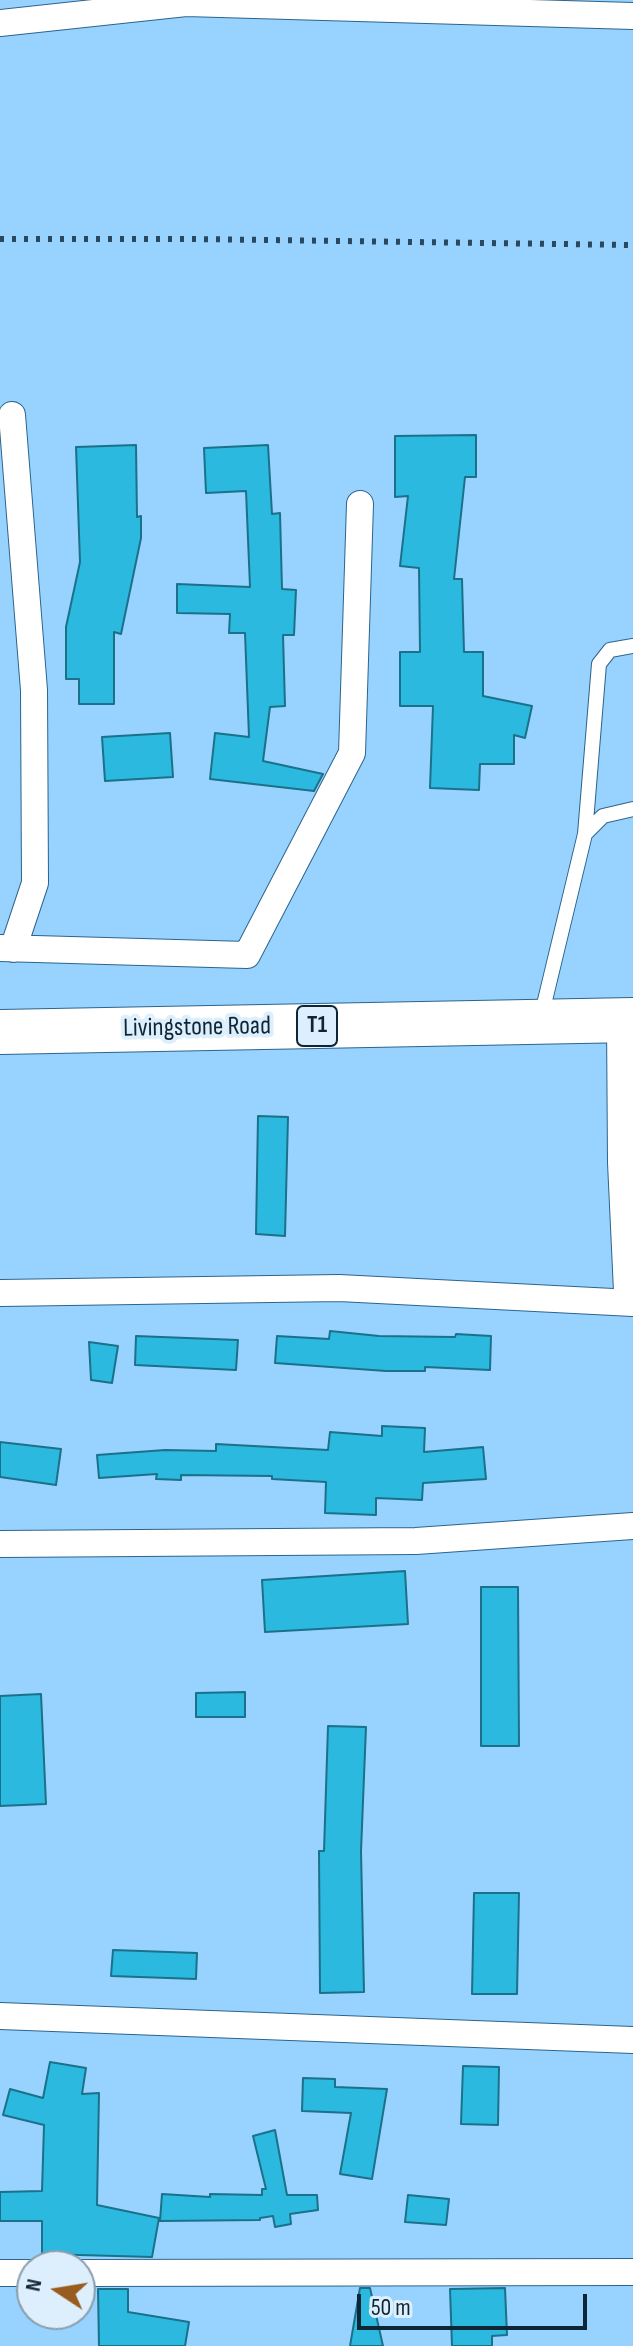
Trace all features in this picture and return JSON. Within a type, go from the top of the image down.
[{"type":"highway","name":"Livingstone Road","points":[[0,1032],[629,1020]]},
{"type":"street","points":[[0,23],[186,3],[633,16]]},
{"type":"street","points":[[12,415],[34,690],[35,883],[6,949],[247,955],[352,753],[360,504]]},
{"type":"street","points":[[629,1020],[627,1162],[633,1291]]},
{"type":"street","points":[[0,1293],[339,1288],[633,1303]]},
{"type":"street","points":[[0,1544],[416,1541],[633,1526]]},
{"type":"street","points":[[0,2016],[633,2040]]},
{"type":"street","points":[[96,2273],[633,2272]]},
{"type":"lane","points":[[540,1022],[585,834],[599,664],[610,650],[633,646]]},
{"type":"lane","points":[[585,834],[603,816],[633,809]]},
{"type":"building","points":[[476,435],[476,477],[465,477],[454,579],[462,579],[464,652],[483,652],[483,696],[532,706],[525,738],[514,735],[514,764],[480,764],[479,790],[430,788],[433,706],[400,706],[400,652],[420,652],[419,568],[400,566],[408,496],[395,497],[395,436]]},
{"type":"building","points":[[136,445],[137,517],[141,516],[141,538],[121,634],[114,632],[114,704],[79,704],[79,679],[66,679],[66,627],[80,562],[76,447]]},
{"type":"building","points":[[268,445],[272,514],[280,513],[282,589],[296,590],[294,635],[283,635],[285,706],[270,707],[263,761],[323,774],[314,791],[210,779],[215,733],[249,737],[245,633],[229,633],[230,614],[177,613],[177,584],[250,587],[246,491],[206,493],[204,448]]},
{"type":"building","points":[[170,733],[173,777],[105,781],[102,737]]},
{"type":"building","points":[[258,1116],[288,1117],[285,1236],[256,1234]]},
{"type":"building","points":[[330,1331],[379,1336],[491,1336],[490,1370],[425,1367],[425,1371],[386,1371],[275,1363],[277,1336],[329,1339]]},
{"type":"building","points":[[136,1336],[238,1340],[236,1370],[135,1365]]},
{"type":"building","points":[[89,1342],[118,1346],[112,1383],[91,1380]]},
{"type":"building","points":[[382,1426],[425,1428],[424,1452],[483,1447],[486,1479],[423,1483],[422,1500],[376,1498],[376,1515],[325,1513],[326,1482],[272,1479],[272,1476],[181,1475],[181,1480],[156,1479],[157,1474],[99,1478],[97,1455],[165,1450],[216,1451],[216,1444],[328,1450],[330,1432],[382,1436]]},
{"type":"building","points":[[0,1442],[61,1449],[56,1485],[0,1477]]},
{"type":"building","points":[[405,1571],[408,1624],[265,1632],[262,1580]]},
{"type":"building","points":[[481,1587],[518,1587],[519,1746],[481,1746]]},
{"type":"building","points":[[245,1692],[245,1717],[196,1717],[196,1693]]},
{"type":"building","points":[[41,1694],[46,1804],[0,1806],[0,1696]]},
{"type":"building","points":[[328,1726],[366,1727],[361,1851],[364,1992],[320,1993],[319,1851],[324,1851]]},
{"type":"building","points":[[474,1893],[519,1893],[517,1994],[472,1994]]},
{"type":"building","points":[[113,1950],[197,1953],[196,1979],[111,1976]]},
{"type":"building","points":[[50,2062],[86,2068],[82,2094],[99,2093],[97,2205],[159,2218],[152,2257],[96,2255],[96,2250],[42,2250],[42,2221],[0,2221],[0,2192],[42,2191],[44,2125],[3,2115],[10,2089],[43,2098]]},
{"type":"building","points":[[463,2066],[499,2067],[498,2125],[461,2124]]},
{"type":"building","points":[[303,2078],[335,2079],[335,2087],[387,2089],[372,2179],[340,2174],[351,2113],[302,2111]]},
{"type":"building","points":[[275,2130],[287,2195],[317,2195],[318,2210],[290,2214],[291,2224],[275,2227],[273,2216],[260,2220],[160,2221],[162,2194],[210,2197],[210,2194],[262,2195],[262,2189],[266,2189],[253,2136]]},
{"type":"building","points":[[408,2195],[449,2199],[446,2225],[405,2222]]},
{"type":"building","points":[[360,2288],[370,2288],[383,2346],[350,2346]]},
{"type":"building","points":[[505,2288],[507,2335],[492,2336],[492,2346],[452,2346],[450,2289]]},
{"type":"building","points":[[98,2289],[128,2289],[128,2312],[189,2322],[185,2346],[99,2346]]},
{"type":"railway","points":[[0,239],[633,245]]}]
